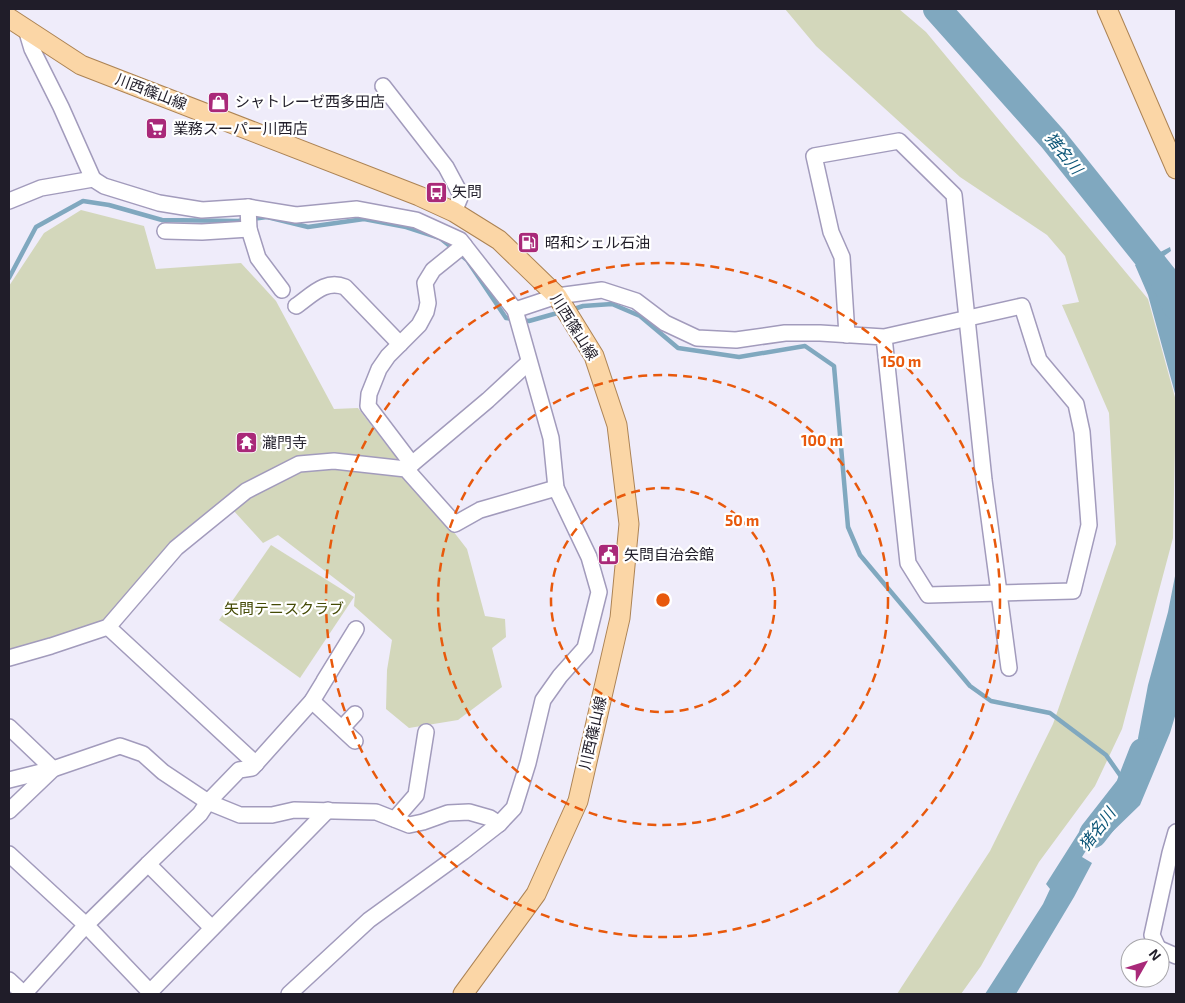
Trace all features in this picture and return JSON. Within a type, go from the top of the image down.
[{"type":"main road","points":[[1107,9],[1176,169]]},
{"type":"main road","name":"川西篠山線","points":[[9,18],[81,65],[419,196],[454,212],[500,240],[557,296],[594,356],[616,424],[629,524],[620,618],[578,801],[536,894],[463,994]]},
{"type":"street","points":[[26,29],[32,49],[61,107],[93,179],[104,186],[158,203],[202,210],[248,207],[296,215],[357,209],[416,220],[460,240],[515,310],[551,438],[556,488],[589,557],[599,592],[585,648],[560,676],[543,700],[528,763],[514,808],[499,824],[369,920],[289,994]]},
{"type":"street","points":[[383,86],[446,167],[461,195],[454,212]]},
{"type":"street","points":[[847,335],[842,257],[830,232],[814,156],[900,141],[954,195],[984,480],[1010,668]]},
{"type":"street","points":[[9,201],[41,188],[93,179]]},
{"type":"street","points":[[248,207],[249,229],[258,258],[282,290]]},
{"type":"street","points":[[165,231],[202,232],[249,229]]},
{"type":"street","points":[[464,245],[433,270],[424,283],[428,303],[426,312],[419,325],[388,356],[379,369],[369,394],[368,406],[409,467],[455,524],[480,510],[556,488]]},
{"type":"street","points":[[296,306],[327,284],[345,287],[400,344]]},
{"type":"street","points":[[515,310],[557,296],[602,290],[636,301],[665,323],[697,338],[736,340],[785,333],[884,337],[1022,306],[1039,360],[1076,404],[1082,432],[1089,525],[1073,591],[928,594],[908,563],[884,337]]},
{"type":"street","points":[[9,658],[108,627],[176,548],[246,491],[299,464],[334,461],[409,467],[488,400],[529,362]]},
{"type":"street","points":[[108,627],[256,764]]},
{"type":"street","points":[[9,980],[24,994],[86,925],[200,814],[208,802],[239,770],[252,768],[256,764],[312,701],[356,629],[324,681]]},
{"type":"street","points":[[312,701],[356,741]]},
{"type":"street","points":[[342,728],[355,714]]},
{"type":"street","points":[[9,727],[53,769]]},
{"type":"street","points":[[395,819],[416,795],[426,732]]},
{"type":"street","points":[[9,780],[53,769],[120,746],[143,754],[163,772],[208,802],[240,815],[272,815],[294,810],[376,812],[408,825],[448,813],[469,812],[490,818],[499,824]]},
{"type":"street","points":[[9,811],[53,769]]},
{"type":"street","points":[[9,854],[86,925],[149,993],[328,810]]},
{"type":"street","points":[[1154,938],[1152,935],[1176,832]]},
{"type":"street","points":[[148,864],[212,928]]},
{"type":"green space","points":[[785,9],[899,9],[926,32],[1148,299],[1176,401],[1173,538],[1122,729],[1095,786],[1039,862],[981,966],[961,994],[897,994],[990,851],[1053,724],[1116,544],[1109,413],[1062,305],[1079,302],[1065,256],[1047,235],[960,177],[816,46]]},
{"type":"green space","points":[[81,210],[144,226],[156,269],[241,263],[276,301],[334,409],[358,408],[467,549],[485,616],[505,619],[506,637],[492,648],[502,687],[458,720],[409,728],[386,709],[387,670],[392,640],[354,606],[355,594],[278,535],[263,543],[233,510],[198,523],[106,625],[9,657],[9,286],[44,233]]},
{"type":"green space","name":"矢問テニスクラブ","points":[[271,545],[354,597],[300,678],[219,620]]},
{"type":"water","points":[[1170,247],[1171,251],[1164,256],[1176,273],[1174,276],[1176,280],[1176,397],[1148,295],[1135,265]]},
{"type":"water","points":[[1176,571],[1176,713],[1170,733],[1140,805],[1106,838],[1097,833],[1082,857],[1092,863],[1016,994],[985,994],[1043,904],[1050,889],[1046,884],[1086,821],[1105,809],[1125,801],[1139,750],[1138,738],[1148,685],[1168,612]]},
{"type":"waterway","name":"猪名川","points":[[937,9],[1053,139],[1165,279],[1176,306]]},
{"type":"waterway","points":[[9,278],[36,227],[83,201],[109,205],[162,220],[238,221],[267,217],[308,227],[364,219],[406,227],[440,238],[467,260],[506,318],[529,321],[561,312]]},
{"type":"waterway","points":[[571,310],[583,306],[612,304],[640,316],[678,348],[739,357],[805,346],[834,366],[848,527],[860,555],[970,686],[991,701],[1050,713],[1106,755],[1129,788]]},
{"type":"waterway","name":"猪名川","points":[[1093,834],[1129,788],[1143,752]]},
{"type":"place","name":"シャトレーゼ西多田店","points":[[219,102]]},
{"type":"place","name":"業務スーパー川西店","points":[[157,129]]},
{"type":"place","name":"矢問","points":[[436,192]]},
{"type":"place","name":"昭和シェル石油","points":[[529,243]]},
{"type":"place","name":"瀧門寺","points":[[246,443]]},
{"type":"place","name":"矢問自治会館","points":[[608,555]]}]
